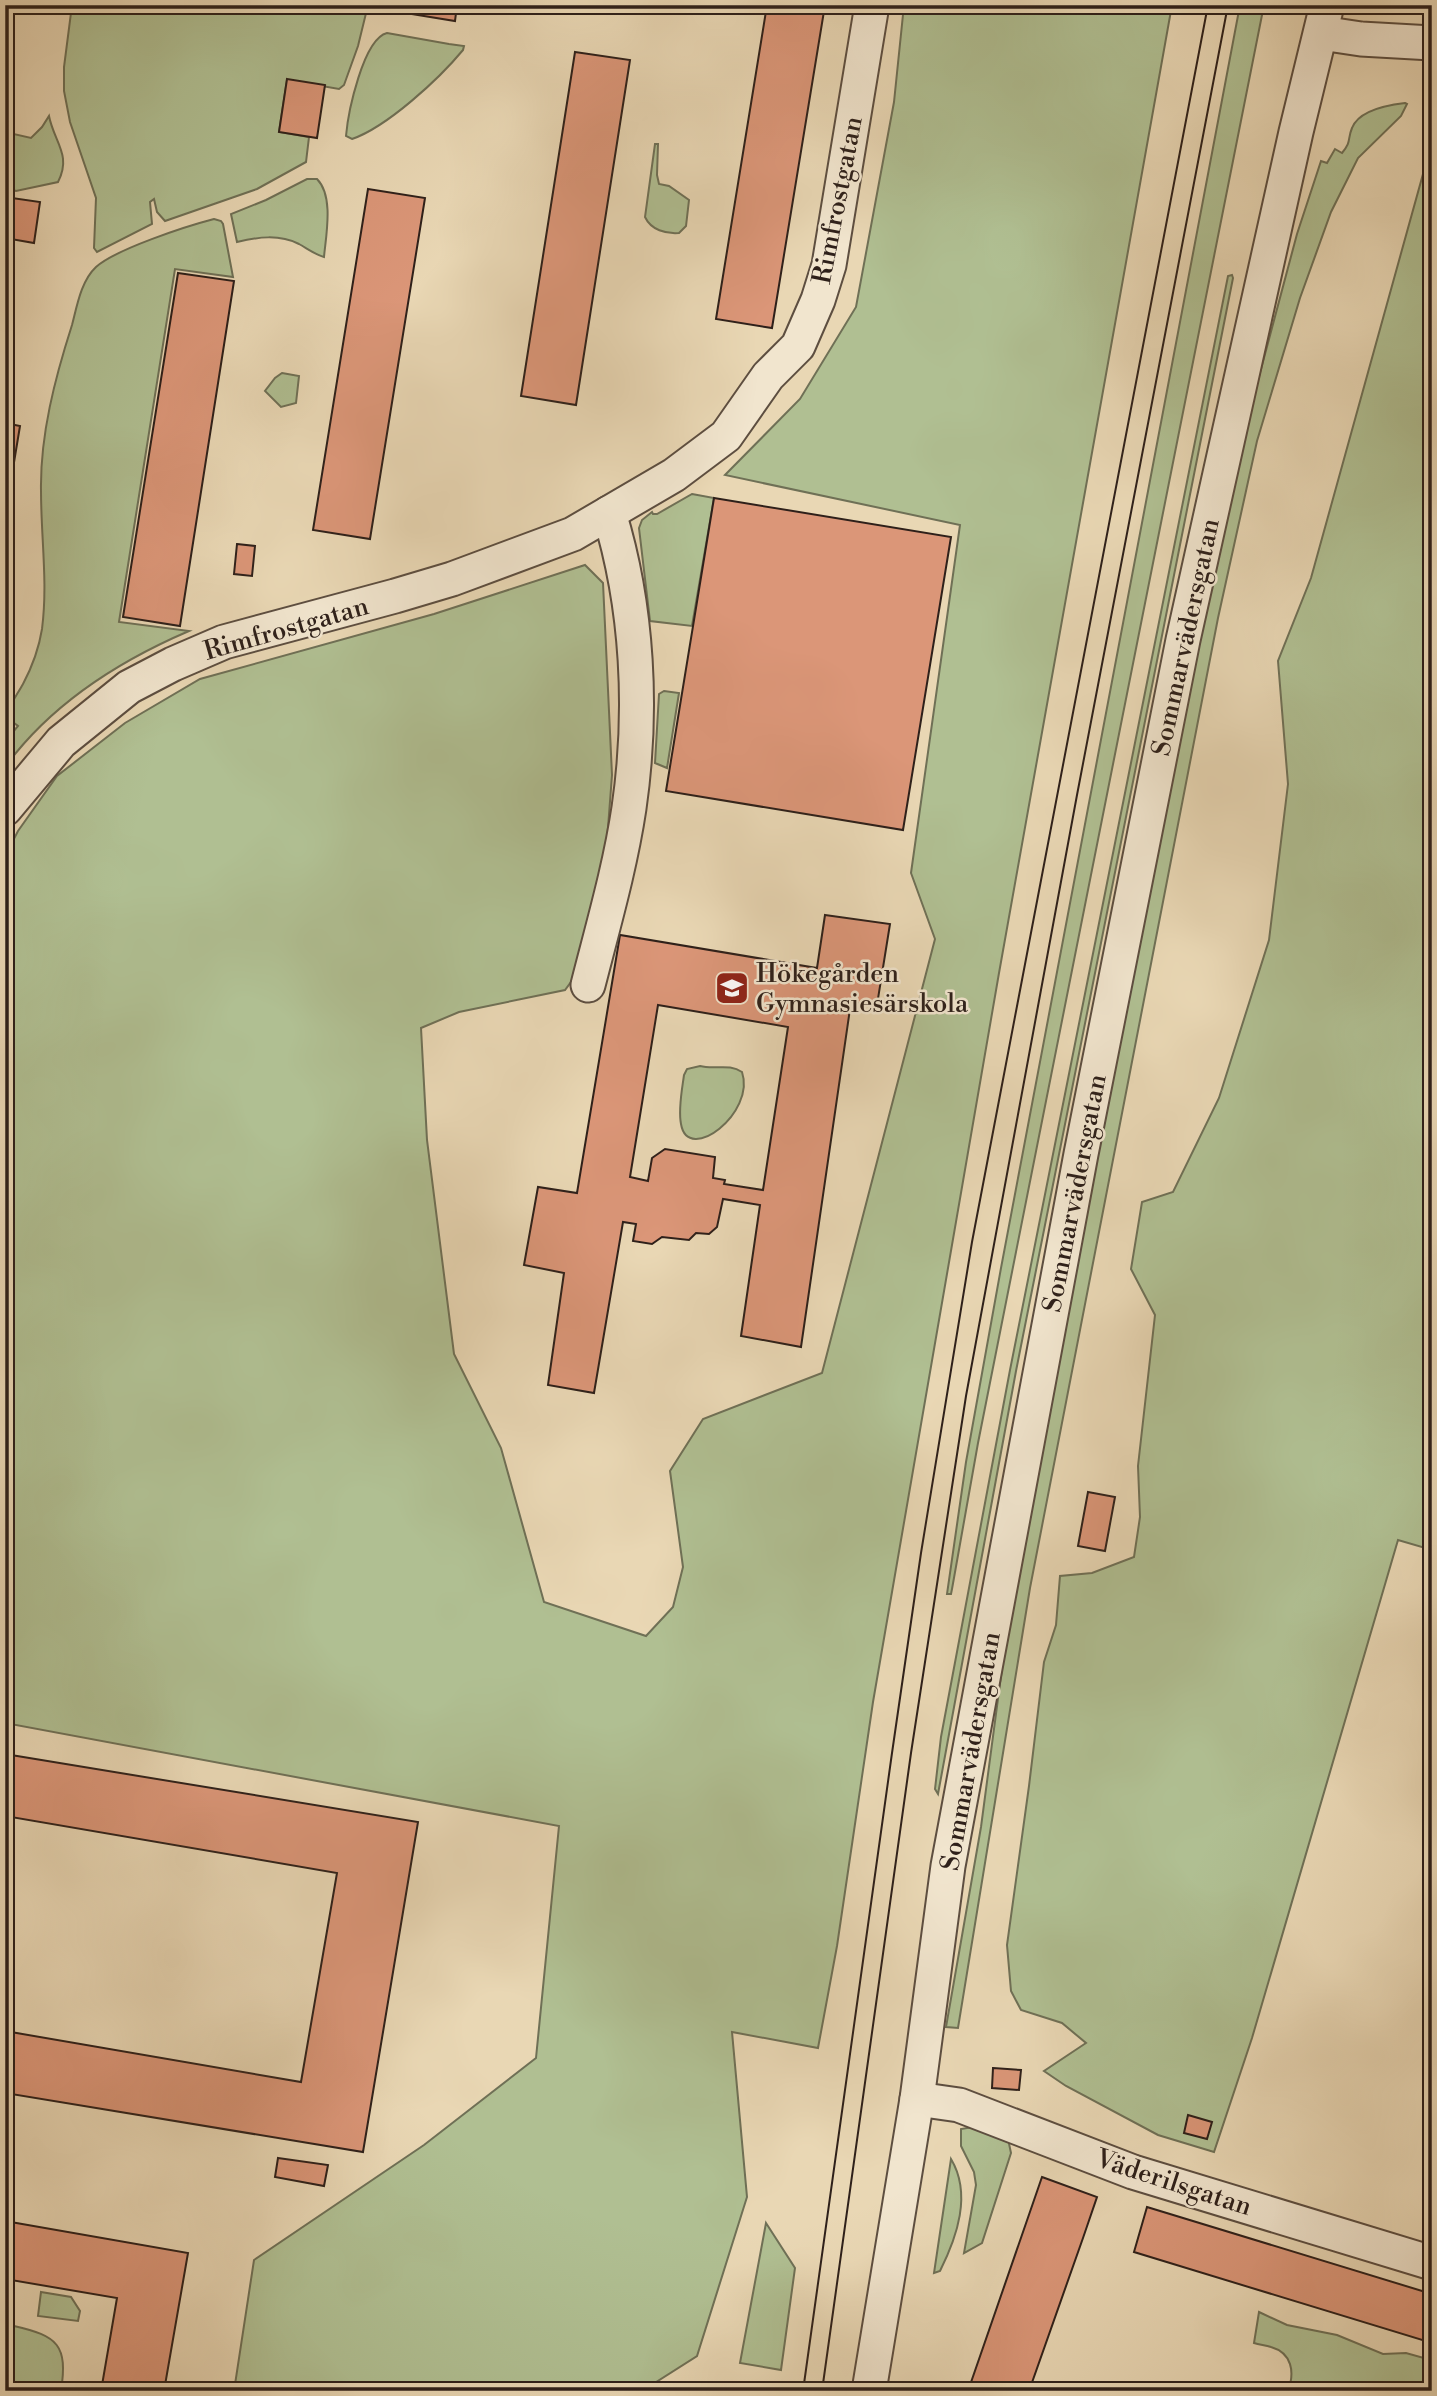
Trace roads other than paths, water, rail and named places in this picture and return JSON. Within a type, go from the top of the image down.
[{"type":"street","name":"Rimfrostgatan","points":[[5,809],[61,743],[129,687],[173,664],[223,642],[452,579],[573,534],[674,475],[726,436],[768,376],[797,346],[818,300],[829,265],[872,5]]},
{"type":"street","points":[[1324,19],[1361,38],[1432,43]]},
{"type":"street","name":"Sommarvädersgatan","points":[[869,2391],[917,2099],[948,1866],[1084,1141],[1183,640],[1296,132],[1324,19]]},
{"type":"street","points":[[588,985],[618,866],[629,807],[635,745],[632,629],[620,548],[609,513]]},
{"type":"street","name":"Väderilsgatan","points":[[917,2099],[959,2105],[1133,2172],[1432,2263]]},
{"type":"tram line","points":[[803,2391],[921,1553],[972,1242],[1208,5]]},
{"type":"tram line","points":[[822,2391],[911,1753],[966,1396],[1077,795],[1228,5]]},
{"type":"place","name":"Hökegården Gymnasiesärskola","points":[[732,988]]}]
